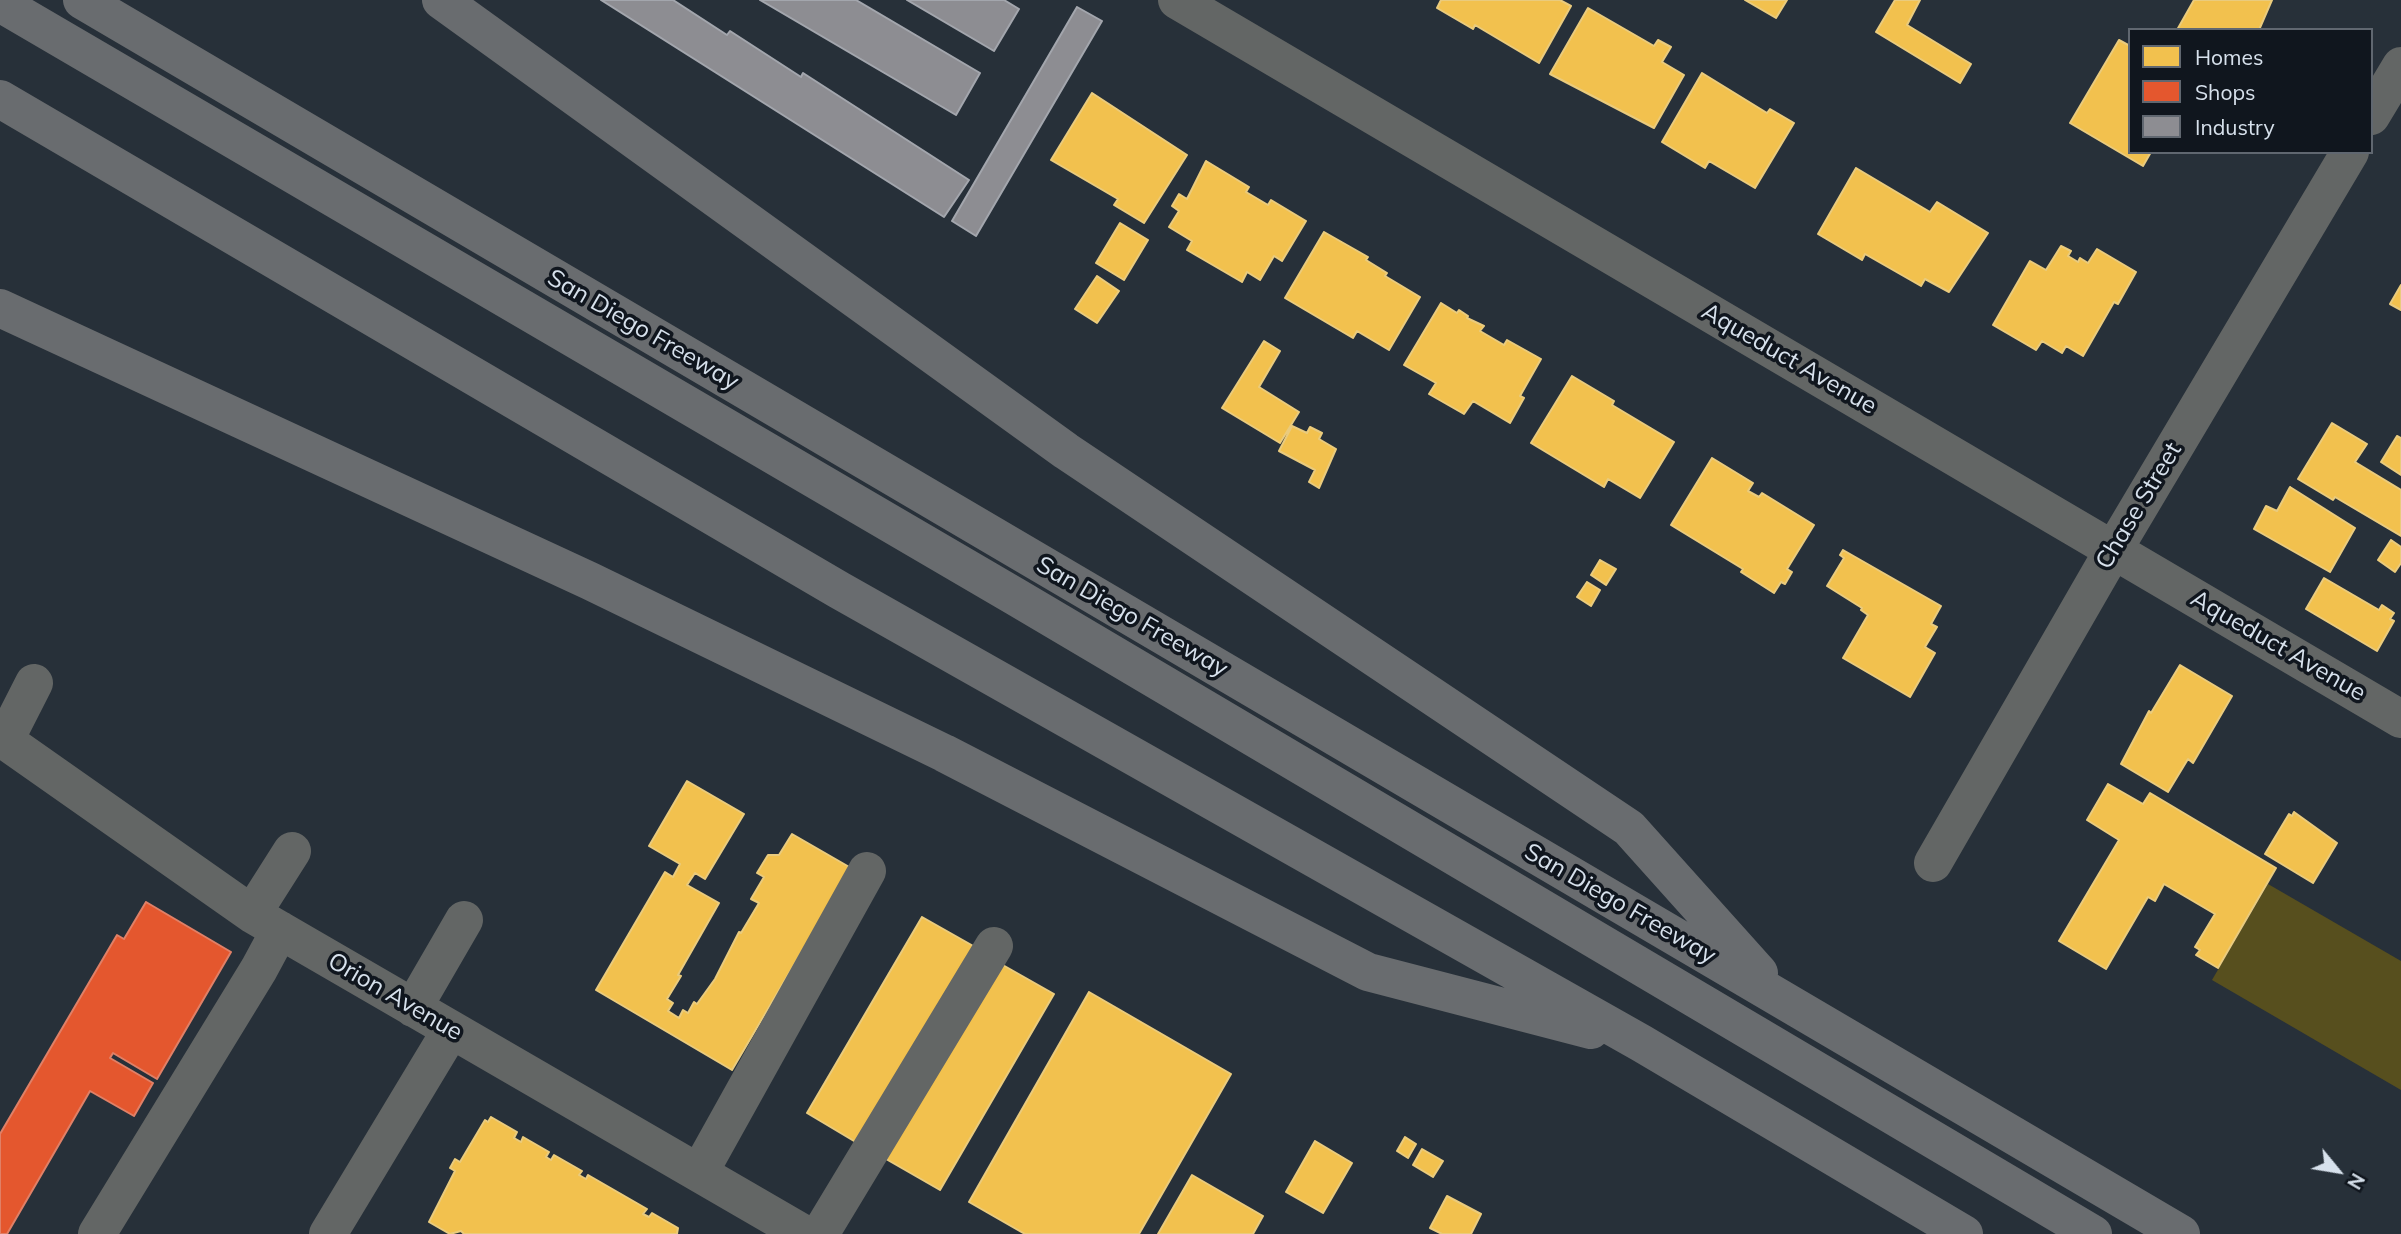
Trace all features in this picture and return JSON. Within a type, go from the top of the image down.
[{"type":"highway","points":[[441,0],[1066,451],[1629,828],[1783,1000]]},
{"type":"highway","points":[[0,3],[78,61],[2046,1234]]},
{"type":"highway","name":"San Diego Freeway","points":[[93,7],[2181,1234]]},
{"type":"highway","points":[[0,27],[78,61],[1016,597],[2093,1234]]},
{"type":"highway","points":[[0,99],[839,590],[1641,1043],[1964,1234]]},
{"type":"highway","points":[[0,308],[590,581],[979,771],[1368,972],[1641,1043]]},
{"type":"street","name":"Aqueduct Avenue","points":[[1177,0],[2401,719]]},
{"type":"street","points":[[2373,113],[2401,66]]},
{"type":"street","name":"Chase Street","points":[[1933,863],[2114,549],[2349,154]]},
{"type":"street","points":[[2,739],[34,683]]},
{"type":"street","name":"Orion Avenue","points":[[2,739],[266,922],[804,1234]]},
{"type":"street","points":[[97,1234],[259,969],[266,922],[292,851]]},
{"type":"street","points":[[699,1173],[867,871]]},
{"type":"street","points":[[413,1008],[464,920]]},
{"type":"street","points":[[820,1234],[993,946]]},
{"type":"street","points":[[328,1234],[451,1030]]},
{"type":"shaded area","points":[[2268,884],[2401,961],[2401,1090],[2212,980]]},
{"type":"building: Homes","points":[[1441,0],[1560,0],[1571,6],[1539,63],[1475,25],[1473,29],[1437,8]]},
{"type":"building: Homes","points":[[1745,0],[1787,0],[1776,18]]},
{"type":"building: Homes","points":[[1895,0],[1920,0],[1907,25],[1971,64],[1960,83],[1876,32]]},
{"type":"building: Homes","points":[[2194,0],[2272,0],[2260,28],[2178,28]]},
{"type":"building: Homes","points":[[1588,8],[1654,46],[1658,40],[1671,47],[1662,62],[1684,75],[1654,128],[1550,74]]},
{"type":"building: Homes","points":[[2119,40],[2128,45],[2128,154],[2150,154],[2143,166],[2070,123]]},
{"type":"building: Homes","points":[[1702,73],[1767,113],[1770,109],[1794,123],[1755,188],[1709,161],[1705,168],[1662,142]]},
{"type":"building: Homes","points":[[1092,93],[1187,155],[1144,223],[1114,205],[1118,199],[1051,160]]},
{"type":"building: Homes","points":[[1206,161],[1249,187],[1246,192],[1268,205],[1271,200],[1306,221],[1282,261],[1274,256],[1260,280],[1247,272],[1242,282],[1187,250],[1192,241],[1169,227],[1179,211],[1172,206],[1179,194],[1187,199]]},
{"type":"building: Homes","points":[[1856,168],[1930,212],[1937,202],[1988,233],[1949,292],[1925,279],[1921,286],[1865,254],[1862,260],[1818,234]]},
{"type":"building: Homes","points":[[1120,223],[1148,240],[1124,280],[1096,263]]},
{"type":"building: Homes","points":[[1324,232],[1368,257],[1366,260],[1387,273],[1385,276],[1420,297],[1389,350],[1357,331],[1353,338],[1285,298]]},
{"type":"building: Homes","points":[[2061,246],[2071,251],[2068,256],[2078,262],[2080,258],[2088,263],[2097,249],[2136,272],[2118,304],[2114,302],[2083,356],[2066,346],[2062,353],[2042,341],[2036,350],[1993,325],[2030,261],[2046,270]]},
{"type":"building: Homes","points":[[1097,276],[1119,291],[1097,323],[1075,309]]},
{"type":"building: Homes","points":[[2401,285],[2401,310],[2390,304]]},
{"type":"building: Homes","points":[[1441,303],[1457,313],[1459,310],[1468,316],[1467,318],[1484,326],[1480,331],[1504,345],[1507,340],[1541,359],[1520,396],[1524,398],[1510,423],[1473,401],[1464,414],[1429,394],[1436,383],[1404,365]]},
{"type":"building: Homes","points":[[1264,341],[1280,351],[1259,387],[1299,412],[1280,443],[1222,408]]},
{"type":"building: Homes","points":[[1572,376],[1614,401],[1612,405],[1674,442],[1640,498],[1608,479],[1604,487],[1531,443]]},
{"type":"building: Homes","points":[[2332,423],[2367,444],[2355,462],[2401,490],[2401,536],[2335,497],[2333,500],[2298,479]]},
{"type":"building: Homes","points":[[1292,426],[1307,433],[1310,427],[1322,433],[1319,439],[1336,449],[1319,488],[1309,482],[1315,470],[1279,451]]},
{"type":"building: Homes","points":[[2397,436],[2401,438],[2401,475],[2381,462]]},
{"type":"building: Homes","points":[[1712,458],[1753,483],[1748,491],[1759,497],[1762,493],[1814,525],[1787,569],[1792,572],[1785,584],[1781,582],[1774,593],[1741,572],[1743,569],[1671,525]]},
{"type":"building: Homes","points":[[2290,487],[2355,528],[2330,572],[2254,529],[2266,506],[2277,511]]},
{"type":"building: Homes","points":[[2391,540],[2401,547],[2401,563],[2395,572],[2378,560]]},
{"type":"building: Homes","points":[[1843,550],[1941,606],[1931,624],[1937,627],[1925,647],[1935,653],[1910,697],[1843,658],[1868,615],[1862,608],[1827,586],[1844,558],[1840,555]]},
{"type":"building: Homes","points":[[1600,560],[1616,569],[1606,585],[1591,575]]},
{"type":"building: Homes","points":[[2324,578],[2379,610],[2382,605],[2394,613],[2390,619],[2394,621],[2377,651],[2306,609]]},
{"type":"building: Homes","points":[[1587,582],[1600,590],[1591,606],[1577,597]]},
{"type":"building: Homes","points":[[2180,665],[2232,696],[2193,763],[2188,759],[2168,792],[2121,764],[2149,711],[2151,713]]},
{"type":"building: Homes","points":[[687,781],[744,814],[705,879],[695,873],[687,885],[719,903],[667,999],[673,1003],[668,1011],[679,1018],[683,1010],[688,1013],[694,1002],[697,1004],[715,979],[739,932],[741,933],[759,903],[751,899],[764,877],[757,873],[768,855],[779,855],[792,834],[851,868],[732,1070],[596,990],[665,872],[673,877],[680,864],[649,846]]},
{"type":"building: Homes","points":[[2108,784],[2143,804],[2150,793],[2276,868],[2218,968],[2196,955],[2200,950],[2195,947],[2215,914],[2164,884],[2155,901],[2148,897],[2106,969],[2059,941],[2119,840],[2087,820]]},
{"type":"building: Homes","points":[[2294,812],[2337,843],[2313,883],[2265,854],[2289,814],[2292,816]]},
{"type":"building: Homes","points":[[922,917],[975,947],[859,1144],[807,1113]]},
{"type":"building: Homes","points":[[1001,964],[1054,994],[940,1190],[886,1159]]},
{"type":"building: Homes","points":[[1089,992],[1231,1074],[1139,1234],[1025,1234],[969,1202]]},
{"type":"building: Homes","points":[[491,1117],[517,1132],[514,1138],[521,1142],[523,1137],[549,1152],[546,1157],[551,1160],[554,1155],[582,1171],[579,1175],[586,1179],[588,1175],[647,1209],[643,1214],[649,1217],[652,1213],[678,1228],[677,1234],[464,1234],[461,1231],[450,1234],[429,1222],[455,1171],[450,1168],[455,1159],[460,1162],[485,1120],[488,1122]]},
{"type":"building: Homes","points":[[1405,1137],[1416,1144],[1408,1158],[1397,1151]]},
{"type":"building: Homes","points":[[1315,1141],[1352,1163],[1323,1213],[1286,1192]]},
{"type":"building: Homes","points":[[1422,1149],[1443,1161],[1433,1177],[1413,1165]]},
{"type":"building: Homes","points":[[1192,1175],[1263,1216],[1253,1234],[1158,1234]]},
{"type":"building: Homes","points":[[1447,1196],[1481,1214],[1471,1234],[1442,1234],[1430,1228]]},
{"type":"building: Shops","points":[[146,902],[231,952],[157,1079],[113,1053],[110,1058],[153,1083],[134,1116],[90,1091],[7,1234],[0,1234],[0,1134],[117,935],[124,939]]},
{"type":"building: Industry","points":[[601,0],[673,0],[727,35],[730,31],[801,77],[803,73],[969,180],[944,217]]},
{"type":"building: Industry","points":[[760,0],[856,0],[980,73],[956,115]]},
{"type":"building: Industry","points":[[907,0],[1004,0],[1019,9],[994,51]]},
{"type":"building: Industry","points":[[1077,7],[1102,21],[976,236],[952,221]]}]
